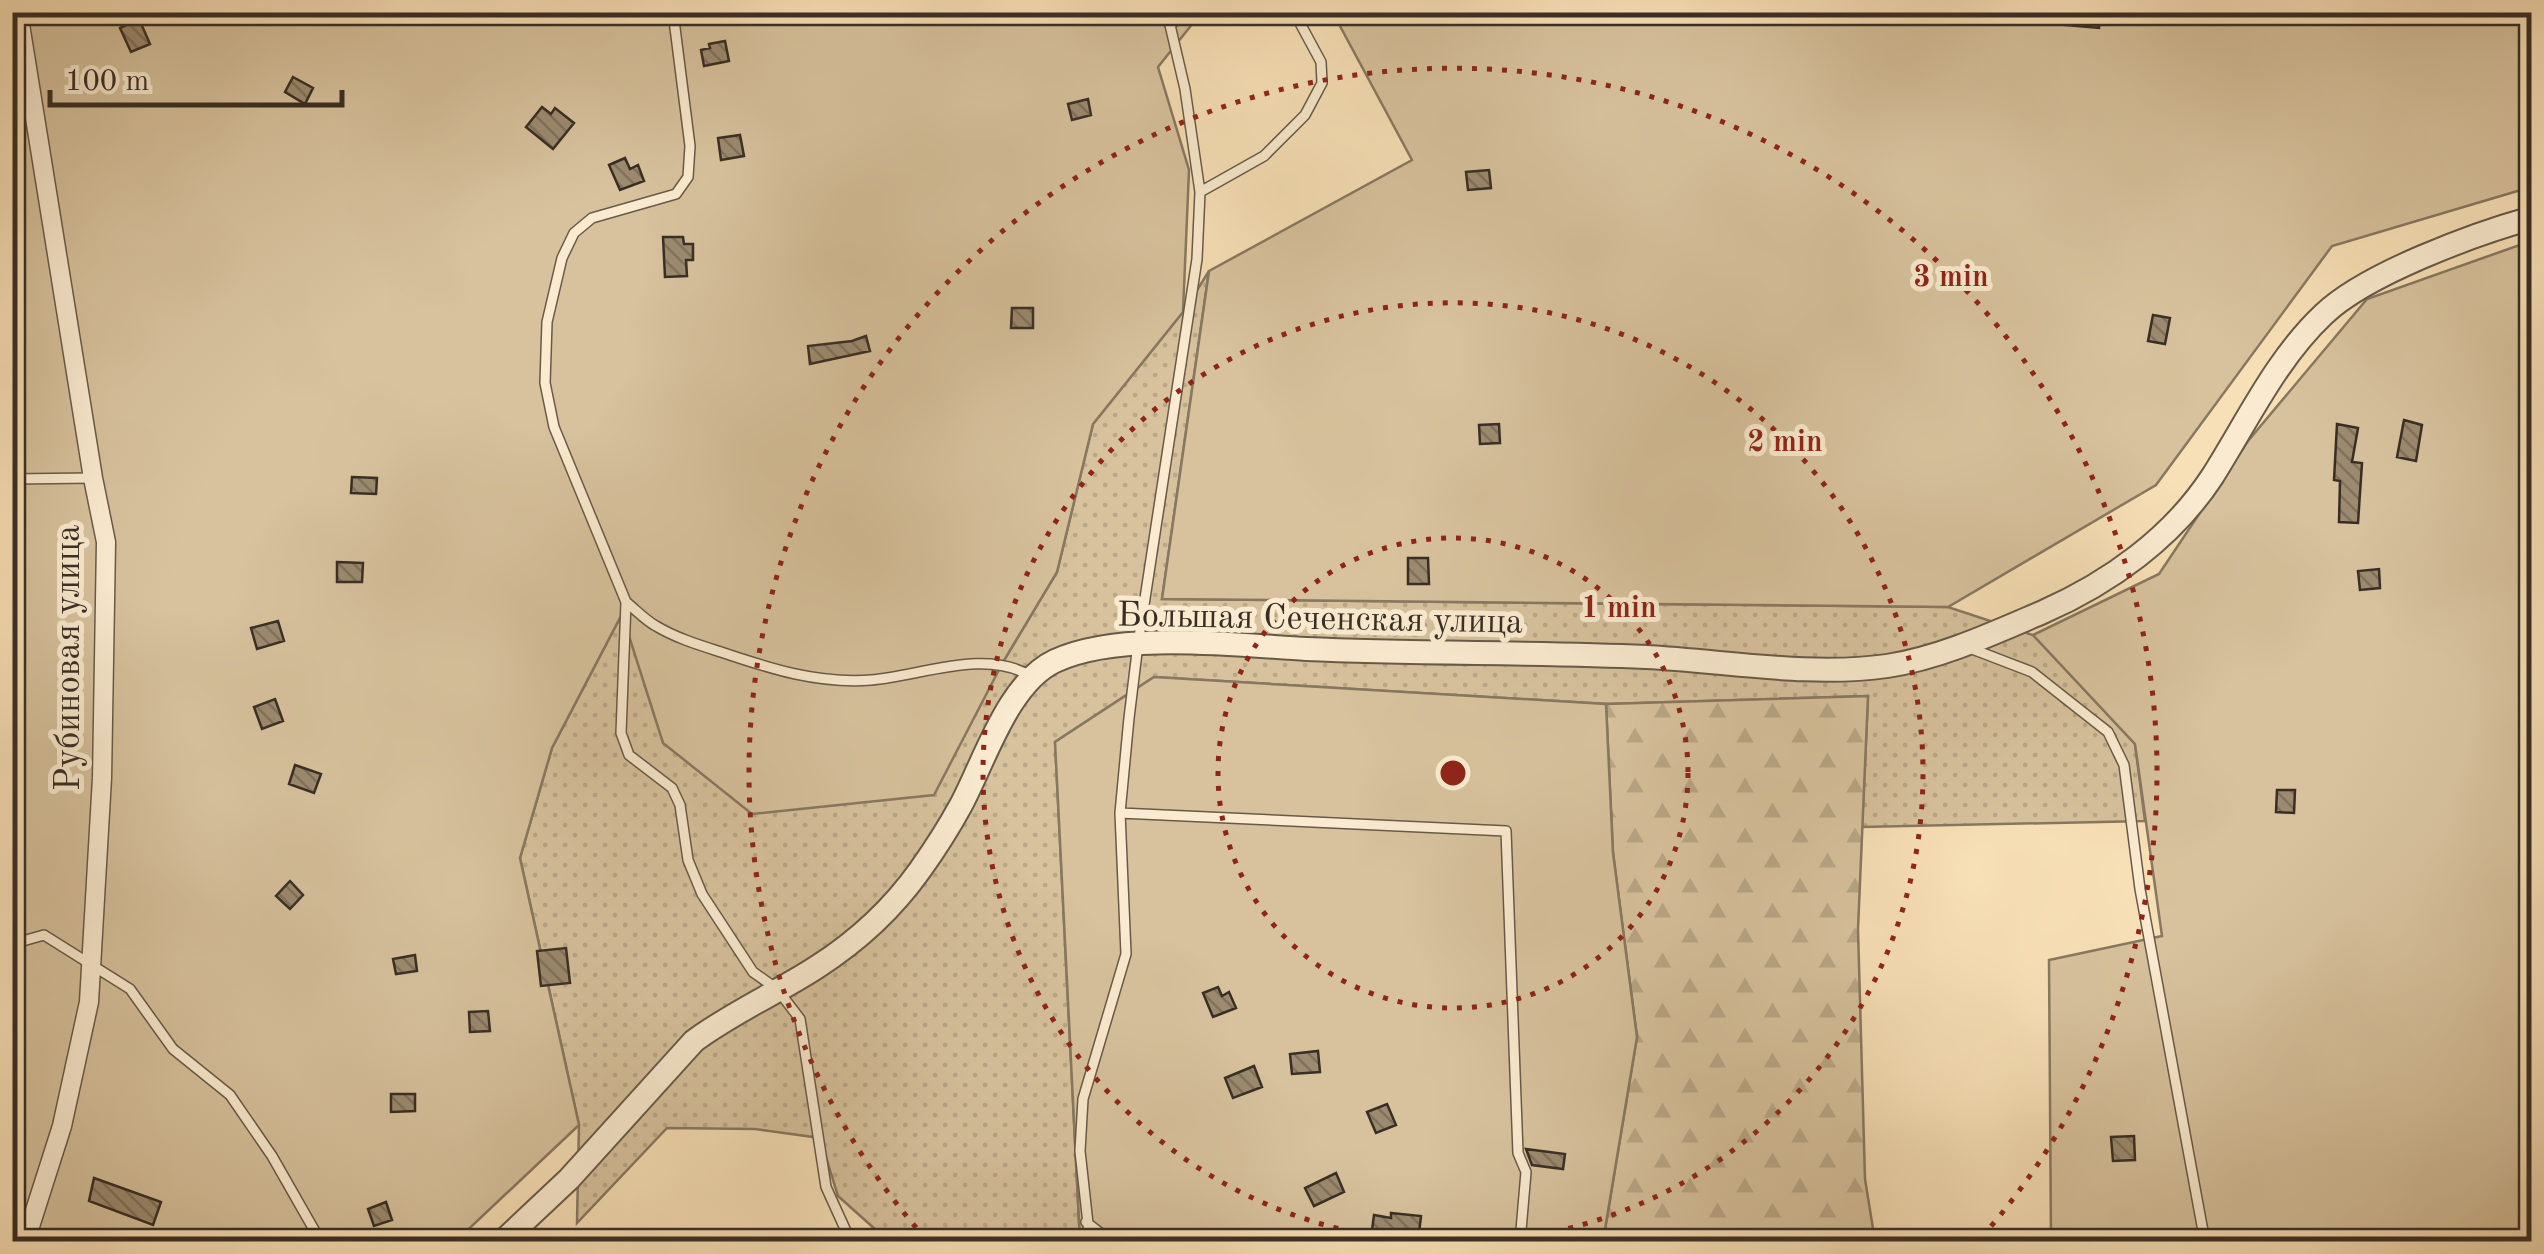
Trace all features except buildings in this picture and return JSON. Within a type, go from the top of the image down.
[{"type":"street","name":"Рубиновая улица","points":[[18,12],[106,542],[102,778],[89,1002],[62,1126],[25,1242]]},
{"type":"street","name":"Большая Сеченская улица","points":[[1030,676],[1077,652],[1138,644],[1642,657],[1852,670],[1921,658],[2074,597],[2120,571],[2180,518],[2209,482],[2294,348],[2322,315],[2356,288],[2532,218]]},
{"type":"street","points":[[502,1242],[569,1179],[694,1040],[816,968],[899,898],[942,837],[1030,676]]},
{"type":"lane","points":[[676,12],[690,146],[688,176],[676,194],[592,218],[574,233],[562,258],[547,322],[545,382],[554,427],[626,602],[621,733],[629,755],[672,788],[680,805],[688,860],[702,894],[754,972],[777,989],[800,1018],[826,1186],[851,1242]]},
{"type":"lane","points":[[1090,1242],[1080,1151],[1082,1099],[1126,954],[1120,812],[1138,644],[1197,260],[1200,192],[1185,89],[1170,25],[1162,12]]},
{"type":"lane","points":[[1170,25],[1186,12]]},
{"type":"lane","points":[[1200,192],[1264,156],[1305,115],[1322,83],[1321,62],[1294,12]]},
{"type":"lane","points":[[12,479],[93,478]]},
{"type":"lane","points":[[626,602],[655,626],[782,673],[821,680],[870,680],[978,664],[1016,667],[1030,676]]},
{"type":"lane","points":[[1960,645],[2032,672],[2108,732],[2124,765],[2140,889],[2205,1242]]},
{"type":"lane","points":[[1120,812],[1506,831],[1518,1152],[1526,1172],[1520,1242]]},
{"type":"lane","points":[[12,944],[44,935],[130,989],[173,1049],[230,1096],[272,1156],[320,1242]]},
{"type":"lane","points":[[1086,1222],[1112,1242]]},
{"type":"green space","points":[[12,13],[1201,13],[1158,67],[1189,170],[1183,312],[1093,424],[1057,572],[1003,662],[934,795],[752,814],[663,743],[622,614],[552,748],[520,858],[579,1125],[456,1241],[13,1241]]},
{"type":"green space","points":[[1333,13],[2531,13],[2531,187],[2332,246],[2156,485],[1948,607],[1162,599],[1209,271],[1412,160]]},
{"type":"green space","points":[[2531,241],[2531,1241],[2051,1241],[2049,960],[2162,936],[2135,744],[2033,635],[2159,574],[2248,441],[2367,299]]},
{"type":"green space","points":[[1209,271],[1162,599],[1948,607],[2033,635],[2135,744],[2145,821],[1862,827],[1868,696],[1606,704],[1154,677],[1055,742],[1080,1242],[878,1241],[876,1230],[838,1196],[820,1138],[755,1129],[667,1128],[577,1223],[579,1125],[520,858],[552,748],[623,612],[1003,662],[1057,572],[1093,424],[1186,308]]},
{"type":"green space","points":[[1154,677],[1606,704],[1613,853],[1637,1037],[1603,1241],[1080,1241],[1055,742]]},
{"type":"green space","points":[[1868,696],[1858,929],[1865,1179],[1875,1241],[1603,1242],[1637,1037],[1613,853],[1606,704]]}]
